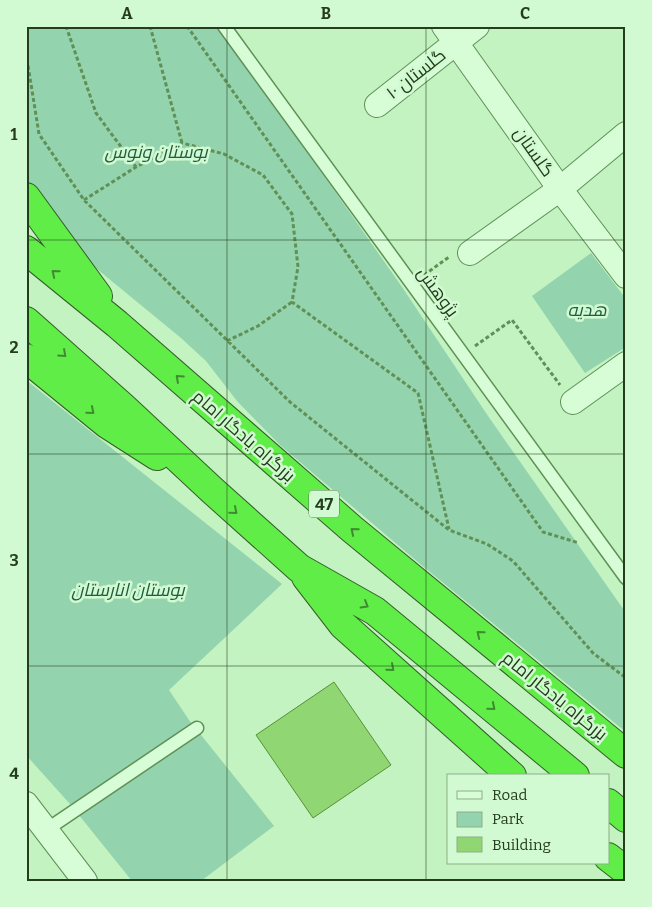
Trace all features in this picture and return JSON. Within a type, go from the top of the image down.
[{"type":"highway","points":[[26,197],[118,324]]},
{"type":"highway","name":"بزرگراه یادگار امام","points":[[26,250],[118,324],[352,529],[626,754]]},
{"type":"highway","points":[[26,321],[299,568],[343,625],[510,774]]},
{"type":"highway","points":[[26,358],[107,424],[213,492]]},
{"type":"highway","points":[[299,568],[375,611],[573,774]]},
{"type":"highway","points":[[610,805],[626,818]]},
{"type":"highway","points":[[610,859],[626,871]]},
{"type":"street","name":"گلستان ۱۰","points":[[377,105],[450,34],[477,26]]},
{"type":"street","name":"گلستان","points":[[450,34],[560,190],[626,276]]},
{"type":"street","points":[[470,253],[560,190],[626,134]]},
{"type":"street","points":[[573,402],[626,364]]},
{"type":"street","points":[[26,804],[85,881]]},
{"type":"lane","name":"پژوهش","points":[[224,26],[626,578]]},
{"type":"lane","points":[[46,830],[197,728]]},
{"type":"path","points":[[66,26],[96,113],[136,167]]},
{"type":"path","points":[[150,26],[182,143]]},
{"type":"path","points":[[187,26],[543,532],[606,551]]},
{"type":"path","points":[[26,53],[39,134],[84,200],[290,402],[449,530],[487,544],[513,561],[593,653],[626,678]]},
{"type":"path","points":[[84,200],[136,167],[182,143],[224,154],[263,175],[292,214],[298,267],[292,302],[258,326],[227,341]]},
{"type":"path","points":[[411,284],[465,246],[470,253]]},
{"type":"path","points":[[292,302],[418,393],[449,530]]},
{"type":"path","points":[[462,355],[512,320],[573,402]]},
{"type":"green space","name":"بوستان ونوس","points":[[26,26],[219,26],[402,287],[488,416],[626,613],[626,732],[425,568],[281,446],[237,401],[206,361],[97,269],[71,242],[26,185]]},
{"type":"green space","name":"هدیه","points":[[591,253],[626,299],[626,347],[585,373],[532,296]]},
{"type":"green space","name":"بوستان انارستان","points":[[26,380],[282,584],[169,690],[189,720],[274,826],[201,881],[132,881],[70,804],[26,755]]},
{"type":"building","points":[[334,682],[391,765],[313,818],[256,735]]}]
